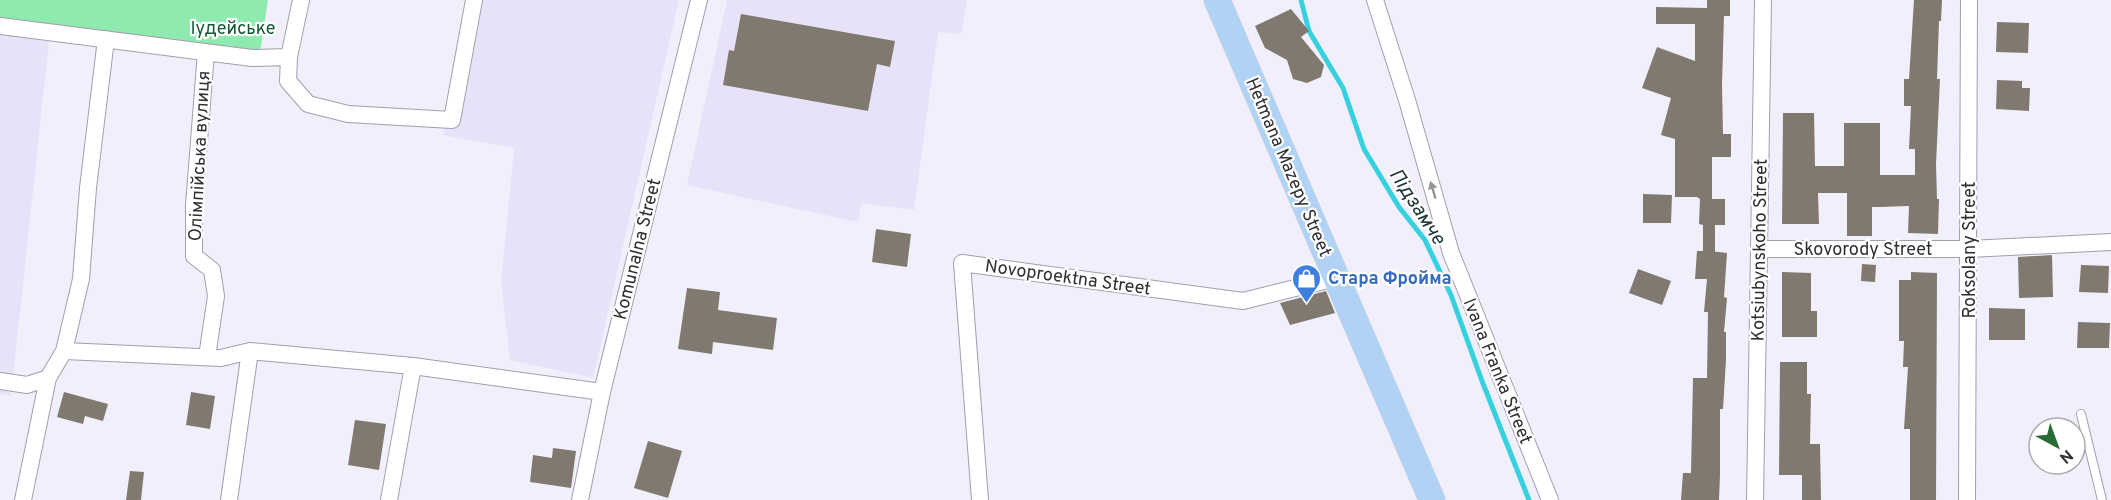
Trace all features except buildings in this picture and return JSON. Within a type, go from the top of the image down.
[{"type":"main road","name":"Hetmana Mazepy Street","points":[[1217,0],[1432,500]]},
{"type":"street","points":[[301,0],[289,57],[288,81],[308,104],[348,114],[452,120],[474,0]]},
{"type":"street","name":"Komunalna Street","points":[[580,500],[602,392],[699,0]]},
{"type":"street","name":"Ivana Franka Street","points":[[1375,0],[1407,100],[1451,253],[1550,500]]},
{"type":"street","name":"Kotsiubynskoho Street","points":[[1755,500],[1763,0]]},
{"type":"street","name":"Roksolany Street","points":[[1967,500],[1969,0]]},
{"type":"street","points":[[0,26],[252,58],[289,57]]},
{"type":"street","points":[[23,500],[48,378],[64,351],[81,279],[88,188],[106,39]]},
{"type":"street","name":"Олімпійська вулиця","points":[[206,52],[194,205],[194,256],[212,270],[216,296],[207,357]]},
{"type":"street","name":"Skovorody Street","points":[[1760,249],[1969,249],[2111,242]]},
{"type":"street","name":"Novoproektna Street","points":[[980,500],[962,263],[1243,301],[1336,278]]},
{"type":"street","points":[[64,351],[221,358],[250,351],[413,366],[602,392]]},
{"type":"street","points":[[229,500],[250,351]]},
{"type":"street","points":[[389,500],[413,366]]},
{"type":"street","points":[[0,381],[27,385],[48,378]]},
{"type":"lane","points":[[2081,414],[2102,500]]},
{"type":"shaded area","points":[[475,0],[679,0],[593,378],[510,360],[501,281],[514,148],[443,135]]},
{"type":"shaded area","points":[[727,0],[967,0],[961,34],[938,32],[914,210],[861,203],[858,222],[687,185]]},
{"type":"shaded area","points":[[0,31],[49,42],[11,396],[0,394]]},
{"type":"green space","name":"Іудейське","points":[[0,0],[268,0],[259,60],[0,20]]},
{"type":"waterway","name":"Підзамче","points":[[1301,0],[1309,31],[1343,88],[1364,149],[1399,207],[1425,240],[1451,295],[1529,500]]},
{"type":"place","name":"Стара Фройма","points":[[1307,304]]}]
